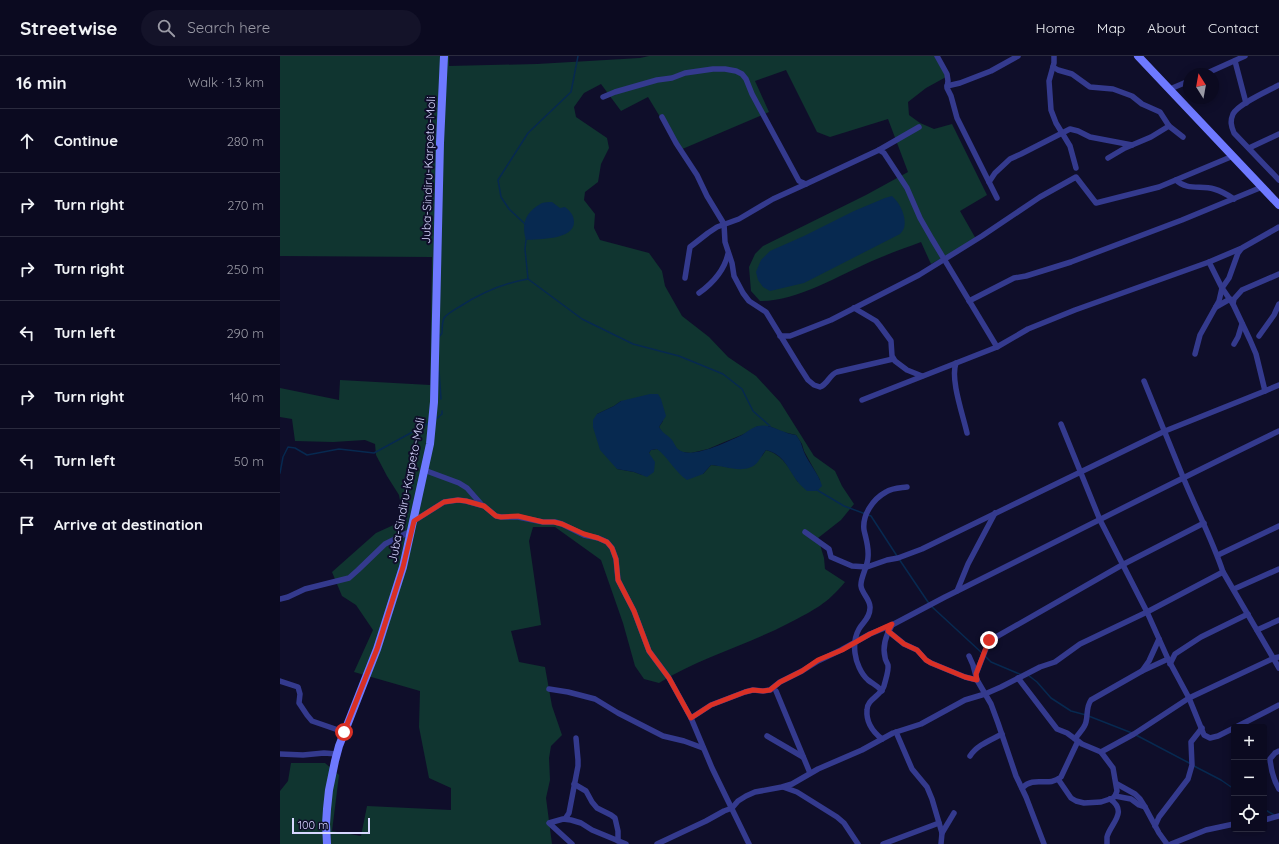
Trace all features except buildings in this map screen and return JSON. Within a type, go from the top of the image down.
[{"type":"main road","name":"Juba-Sindiru-Karpeto-Moli","points":[[324,842],[328,796],[337,754],[344,732],[377,649],[403,567],[431,436],[434,402],[440,143],[444,56]]},
{"type":"main road","points":[[1138,56],[1279,205]]},
{"type":"street","points":[[937,56],[947,74],[947,86],[957,118],[997,198]]},
{"type":"street","points":[[947,86],[960,83],[991,71],[1018,56]]},
{"type":"street","points":[[1054,56],[1053,67],[1049,80],[1051,110],[1056,123],[1070,146],[1076,168]]},
{"type":"street","points":[[1218,68],[1246,56]]},
{"type":"street","points":[[1235,61],[1246,103]]},
{"type":"street","points":[[1053,67],[1072,74],[1090,87],[1113,89],[1132,96],[1142,104],[1160,112],[1169,126],[1183,137]]},
{"type":"street","points":[[602,97],[685,73],[713,69],[736,70],[746,79],[752,94],[800,181],[806,184]]},
{"type":"street","points":[[1170,89],[1183,84]]},
{"type":"street","points":[[1279,85],[1240,106],[1233,114],[1231,124],[1234,133],[1279,180]]},
{"type":"street","points":[[662,117],[697,175],[707,196],[724,224],[724,237],[728,252],[736,279],[743,293],[749,301],[766,312],[808,380],[814,385],[823,386],[830,376],[837,372],[893,359]]},
{"type":"street","points":[[1108,158],[1125,148],[1151,137],[1169,126]]},
{"type":"street","points":[[684,278],[690,247],[708,233],[724,224],[739,219],[773,199],[879,150],[919,127]]},
{"type":"street","points":[[989,182],[995,173],[1010,159],[1067,130],[1073,129],[1090,137],[1132,145]]},
{"type":"street","points":[[1248,148],[1279,134]]},
{"type":"street","points":[[879,150],[884,153],[900,176],[920,218],[997,347]]},
{"type":"street","points":[[780,336],[790,336],[831,320],[919,275],[945,260],[1040,197],[1076,177],[1096,203],[1158,187],[1233,156]]},
{"type":"street","points":[[1176,180],[1187,187],[1215,189],[1234,199]]},
{"type":"street","points":[[969,301],[1014,278],[1026,276],[1071,262],[1182,220],[1262,187]]},
{"type":"street","points":[[862,400],[997,347],[1028,329],[1075,310],[1209,262],[1242,248],[1279,227]]},
{"type":"street","points":[[1195,354],[1200,335],[1221,295],[1222,288],[1231,273],[1238,253],[1242,248]]},
{"type":"street","points":[[699,293],[720,273],[727,259],[728,252]]},
{"type":"street","points":[[1209,262],[1222,288],[1232,302],[1256,354],[1265,391]]},
{"type":"street","points":[[1215,307],[1232,302],[1242,290],[1279,274]]},
{"type":"street","points":[[1259,336],[1274,315],[1279,304]]},
{"type":"street","points":[[854,308],[876,321],[880,326],[891,341],[893,359],[907,370],[922,376]]},
{"type":"street","points":[[1234,344],[1242,324]]},
{"type":"street","points":[[956,363],[954,369],[955,384],[967,433]]},
{"type":"street","points":[[1144,381],[1183,477],[1218,555],[1223,572],[1257,630],[1276,658],[1279,668]]},
{"type":"street","points":[[805,532],[829,550],[831,557],[852,566],[867,567],[898,558],[922,548],[1165,431],[1279,385]]},
{"type":"street","points":[[1061,424],[1100,520],[1169,662],[1189,698],[1204,735],[1210,738],[1231,730]]},
{"type":"street","points":[[691,718],[711,705],[745,692],[753,690],[770,690],[780,682],[802,671],[818,660],[842,650],[855,642],[1183,477],[1279,431]]},
{"type":"street","points":[[424,470],[459,483],[467,488],[496,516],[518,516],[543,522],[554,522],[607,542],[612,548],[616,559],[618,580],[634,611],[649,651],[669,678],[691,718],[703,748],[749,844]]},
{"type":"street","points":[[882,691],[875,684],[864,677],[855,653],[855,642],[859,629],[868,617],[871,607],[861,584],[867,567],[868,555],[864,529],[866,514],[872,505],[886,492],[907,487]]},
{"type":"street","points":[[414,521],[444,502],[458,500],[484,506]]},
{"type":"street","points":[[957,591],[971,558],[996,512]]},
{"type":"street","points":[[976,674],[989,640],[1122,565],[1204,523]]},
{"type":"street","points":[[1218,555],[1279,526]]},
{"type":"street","points":[[280,599],[305,590],[349,578],[385,544],[411,531]]},
{"type":"street","points":[[1234,589],[1279,569]]},
{"type":"street","points":[[657,844],[732,808],[738,801],[755,792],[792,784],[810,773],[862,750],[896,732],[927,721],[965,700],[985,694],[1040,667],[1055,662],[1080,644],[1223,572]]},
{"type":"street","points":[[1022,788],[1027,783],[1032,781],[1051,782],[1061,777],[1076,740],[1085,725],[1088,704],[1091,700],[1142,671],[1169,662],[1175,654],[1201,637],[1248,614]]},
{"type":"street","points":[[1257,630],[1279,620]]},
{"type":"street","points":[[882,739],[872,728],[868,720],[867,710],[868,704],[882,691],[888,668],[884,655],[884,640],[892,624]]},
{"type":"street","points":[[888,631],[904,644],[917,650],[926,660],[931,663],[965,677],[977,680]]},
{"type":"street","points":[[1142,671],[1158,639]]},
{"type":"street","points":[[969,656],[977,680],[993,710],[1016,776],[1044,844]]},
{"type":"street","points":[[1101,752],[1134,734],[1189,698],[1276,658]]},
{"type":"street","points":[[1018,678],[1057,729],[1067,733],[1082,744],[1101,752],[1113,768],[1117,784],[1117,791],[1113,798]]},
{"type":"street","points":[[280,681],[298,687],[300,694],[299,703],[312,721],[344,732]]},
{"type":"street","points":[[549,690],[568,692],[595,699],[618,713],[663,736],[684,741],[703,748]]},
{"type":"street","points":[[776,690],[810,773]]},
{"type":"street","points":[[1243,724],[1279,705]]},
{"type":"street","points":[[1155,826],[1159,817],[1188,779],[1192,765],[1191,742],[1202,728]]},
{"type":"street","points":[[896,732],[912,769],[928,787],[942,833],[941,844]]},
{"type":"street","points":[[970,756],[978,747],[1002,734]]},
{"type":"street","points":[[767,736],[804,757]]},
{"type":"street","points":[[565,819],[569,813],[578,760],[576,738]]},
{"type":"street","points":[[1279,751],[1274,753],[1270,759],[1271,770],[1279,789]]},
{"type":"street","points":[[280,754],[337,754]]},
{"type":"street","points":[[1058,779],[1071,798],[1076,801],[1101,802],[1113,798],[1131,799],[1139,805],[1145,807]]},
{"type":"street","points":[[574,784],[586,791],[597,808],[615,818],[618,831],[618,841]]},
{"type":"street","points":[[1117,784],[1135,794],[1145,807],[1159,833],[1167,844]]},
{"type":"street","points":[[782,787],[797,792],[837,817],[844,824],[858,844]]},
{"type":"street","points":[[1107,844],[1107,837],[1115,823],[1118,812],[1113,798]]},
{"type":"street","points":[[942,833],[954,813]]},
{"type":"street","points":[[1267,819],[1279,816]]},
{"type":"street","points":[[572,844],[549,823],[556,820],[565,819],[580,823],[592,830],[626,844]]},
{"type":"street","points":[[883,844],[939,823]]},
{"type":"street","points":[[1171,844],[1184,842],[1206,830],[1231,825]]},
{"type":"street","points":[[743,844],[744,834]]},
{"type":"green space","points":[[280,56],[449,56],[449,66],[537,64],[640,58],[649,56],[935,56],[946,77],[926,88],[908,102],[909,115],[920,123],[934,129],[952,124],[987,195],[960,211],[976,239],[931,264],[921,242],[878,258],[817,287],[788,297],[760,301],[751,291],[749,267],[755,254],[763,246],[866,195],[908,172],[888,119],[830,137],[817,132],[786,70],[755,81],[769,112],[680,150],[648,97],[621,111],[601,84],[584,93],[574,107],[576,117],[607,138],[609,148],[601,164],[598,182],[585,192],[584,200],[595,214],[594,228],[600,240],[649,253],[662,271],[665,286],[682,316],[709,337],[728,357],[756,376],[780,402],[814,456],[835,471],[842,486],[854,504],[841,520],[818,538],[824,558],[825,569],[845,582],[832,596],[813,610],[789,623],[690,666],[659,683],[644,679],[635,666],[623,623],[601,560],[555,527],[533,527],[529,541],[541,625],[511,631],[519,662],[545,667],[552,706],[562,735],[551,746],[549,758],[550,780],[546,798],[552,844],[280,844],[280,791],[288,781],[291,763],[325,763],[339,775],[332,831],[361,836],[367,806],[451,810],[451,788],[429,778],[419,727],[420,691],[354,672],[373,630],[356,605],[342,596],[332,572],[376,533],[398,523],[402,511],[399,495],[376,455],[375,444],[365,440],[333,442],[295,441],[292,419],[280,417],[280,388],[339,400],[340,380],[430,385],[432,257],[280,256]],"holes":[[[621,401],[663,421],[659,427],[663,434],[671,440],[677,449],[682,452],[691,453],[708,449],[744,434],[758,426],[769,426],[783,432],[796,435],[820,480],[798,482],[781,459],[777,455],[766,450],[762,456],[731,468],[711,465],[703,474],[657,449],[651,450],[649,453],[642,475],[617,469],[597,414]]]},
{"type":"water","points":[[892,196],[898,202],[905,219],[904,228],[900,234],[804,283],[770,291],[763,287],[758,280],[756,272],[761,260],[770,251],[854,211]]},
{"type":"water","points":[[552,202],[560,208],[565,207],[570,212],[574,220],[572,228],[568,232],[555,237],[526,240],[524,225],[529,213],[542,203]]},
{"type":"water","points":[[650,394],[658,394],[661,399],[666,416],[659,427],[662,432],[672,440],[679,450],[687,453],[703,451],[742,435],[752,428],[763,425],[772,427],[796,435],[806,456],[819,477],[822,486],[817,491],[807,491],[799,483],[782,459],[766,450],[757,463],[747,469],[735,469],[711,465],[703,474],[687,480],[657,449],[651,450],[649,453],[655,462],[654,472],[647,477],[634,472],[617,469],[600,450],[593,427],[593,420],[597,414],[621,401]]},
{"type":"waterway","points":[[525,224],[509,209],[501,197],[498,180],[528,133],[571,92],[578,56]]},
{"type":"waterway","points":[[526,240],[525,249],[528,279]]},
{"type":"waterway","points":[[439,337],[442,333],[444,318],[453,311],[492,289],[528,279],[582,319],[633,344],[679,356],[723,374],[742,389],[753,411],[770,426]]},
{"type":"waterway","points":[[439,371],[441,399]]},
{"type":"waterway","points":[[436,419],[442,414],[442,411]]},
{"type":"waterway","points":[[280,473],[283,457],[288,447],[295,448],[307,455],[339,449],[374,453],[429,423]]},
{"type":"waterway","points":[[817,490],[844,506],[871,516],[897,556]]},
{"type":"waterway","points":[[899,559],[930,605],[982,653]]},
{"type":"waterway","points":[[985,656],[991,662],[1022,675]]},
{"type":"waterway","points":[[1028,675],[1037,682],[1051,698],[1071,711],[1086,715],[1132,733]]},
{"type":"waterway","points":[[1136,735],[1191,764]]},
{"type":"waterway","points":[[1194,766],[1231,787]]},
{"type":"waterway","points":[[1267,811],[1274,815]]},
{"type":"route","points":[[344,732],[377,649],[403,567],[414,521],[444,502],[458,500],[474,502],[484,506],[489,512],[496,516],[518,516],[543,522],[562,524],[607,542],[612,548],[616,559],[618,580],[634,611],[649,651],[669,678],[691,718],[711,705],[745,692],[753,690],[770,690],[780,682],[802,671],[818,660],[842,650],[870,634],[892,624],[888,631],[904,644],[917,650],[926,660],[954,673],[977,680],[976,674],[989,640]]}]
